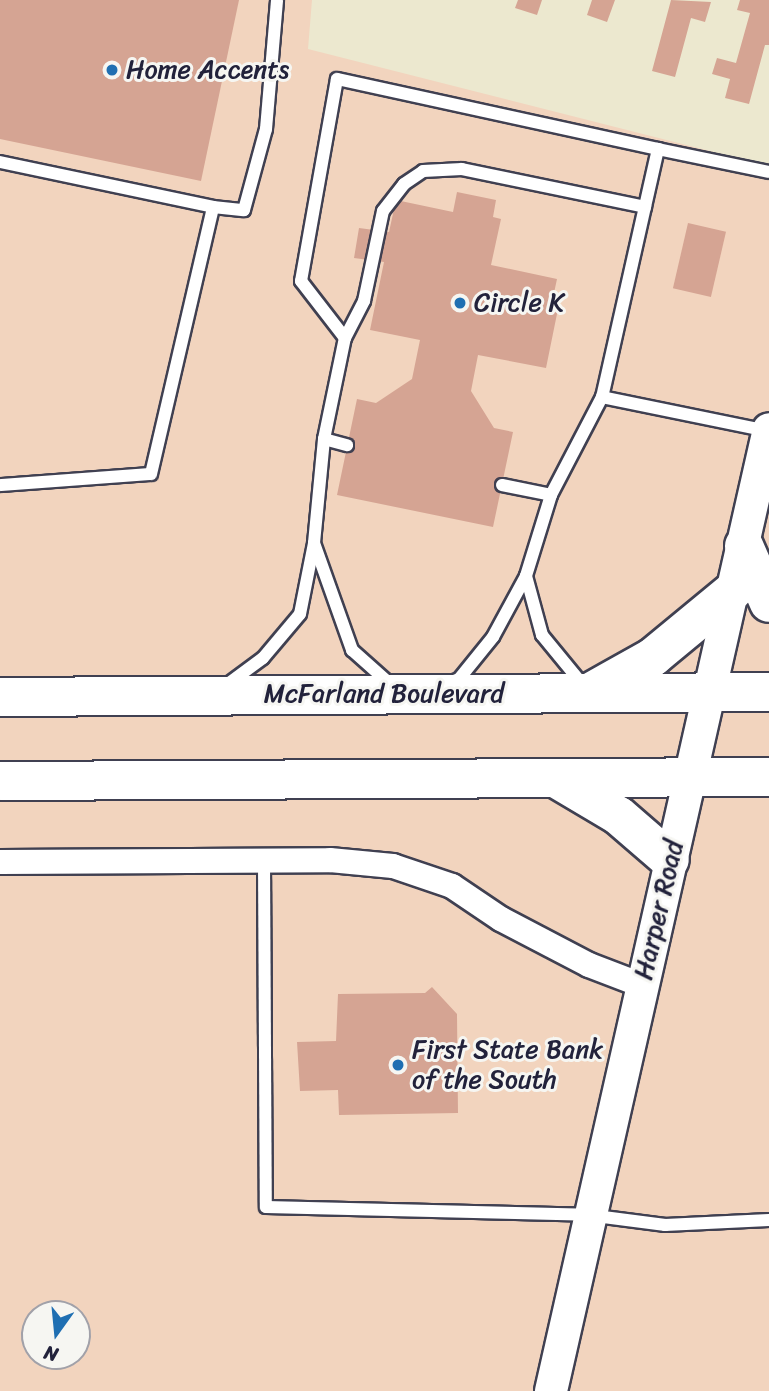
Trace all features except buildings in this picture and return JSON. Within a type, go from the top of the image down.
[{"type":"highway","points":[[591,692],[752,596],[744,546]]},
{"type":"highway","name":"McFarland Boulevard","points":[[0,697],[769,692]]},
{"type":"highway","points":[[0,706],[38,697]]},
{"type":"highway","points":[[0,781],[769,776]]},
{"type":"highway","points":[[555,778],[619,816],[670,860]]},
{"type":"street","points":[[744,546],[769,430]]},
{"type":"street","name":"Harper Road","points":[[551,1391],[588,1215],[689,777],[711,692],[752,596]]},
{"type":"street","points":[[0,862],[264,861],[393,866],[452,886],[501,919],[589,965],[641,985]]},
{"type":"lane","points":[[0,162],[213,207],[244,210],[266,129],[277,0]]},
{"type":"lane","points":[[345,338],[301,281],[337,79],[769,172]]},
{"type":"lane","points":[[314,543],[352,650],[384,681],[422,694],[459,679],[493,637],[526,576],[551,495],[602,397],[658,149]]},
{"type":"lane","points":[[213,696],[263,658],[300,614],[314,543],[324,439],[345,338],[364,301],[383,211],[404,184],[423,171],[462,169],[645,207]]},
{"type":"lane","points":[[0,485],[151,474],[213,207]]},
{"type":"lane","points":[[602,397],[769,430]]},
{"type":"lane","points":[[324,439],[347,445]]},
{"type":"lane","points":[[502,485],[551,495]]},
{"type":"lane","points":[[526,576],[542,635],[591,692]]},
{"type":"lane","points":[[264,861],[266,1207],[588,1215],[665,1225],[769,1220]]},
{"type":"shaded area","points":[[0,0],[312,0],[308,49],[769,166],[769,1391],[0,1391]]},
{"type":"place","name":"Home Accents","points":[[112,70]]},
{"type":"place","name":"Circle K","points":[[460,303]]},
{"type":"place","name":"First State Bank of the South","points":[[398,1065]]}]
